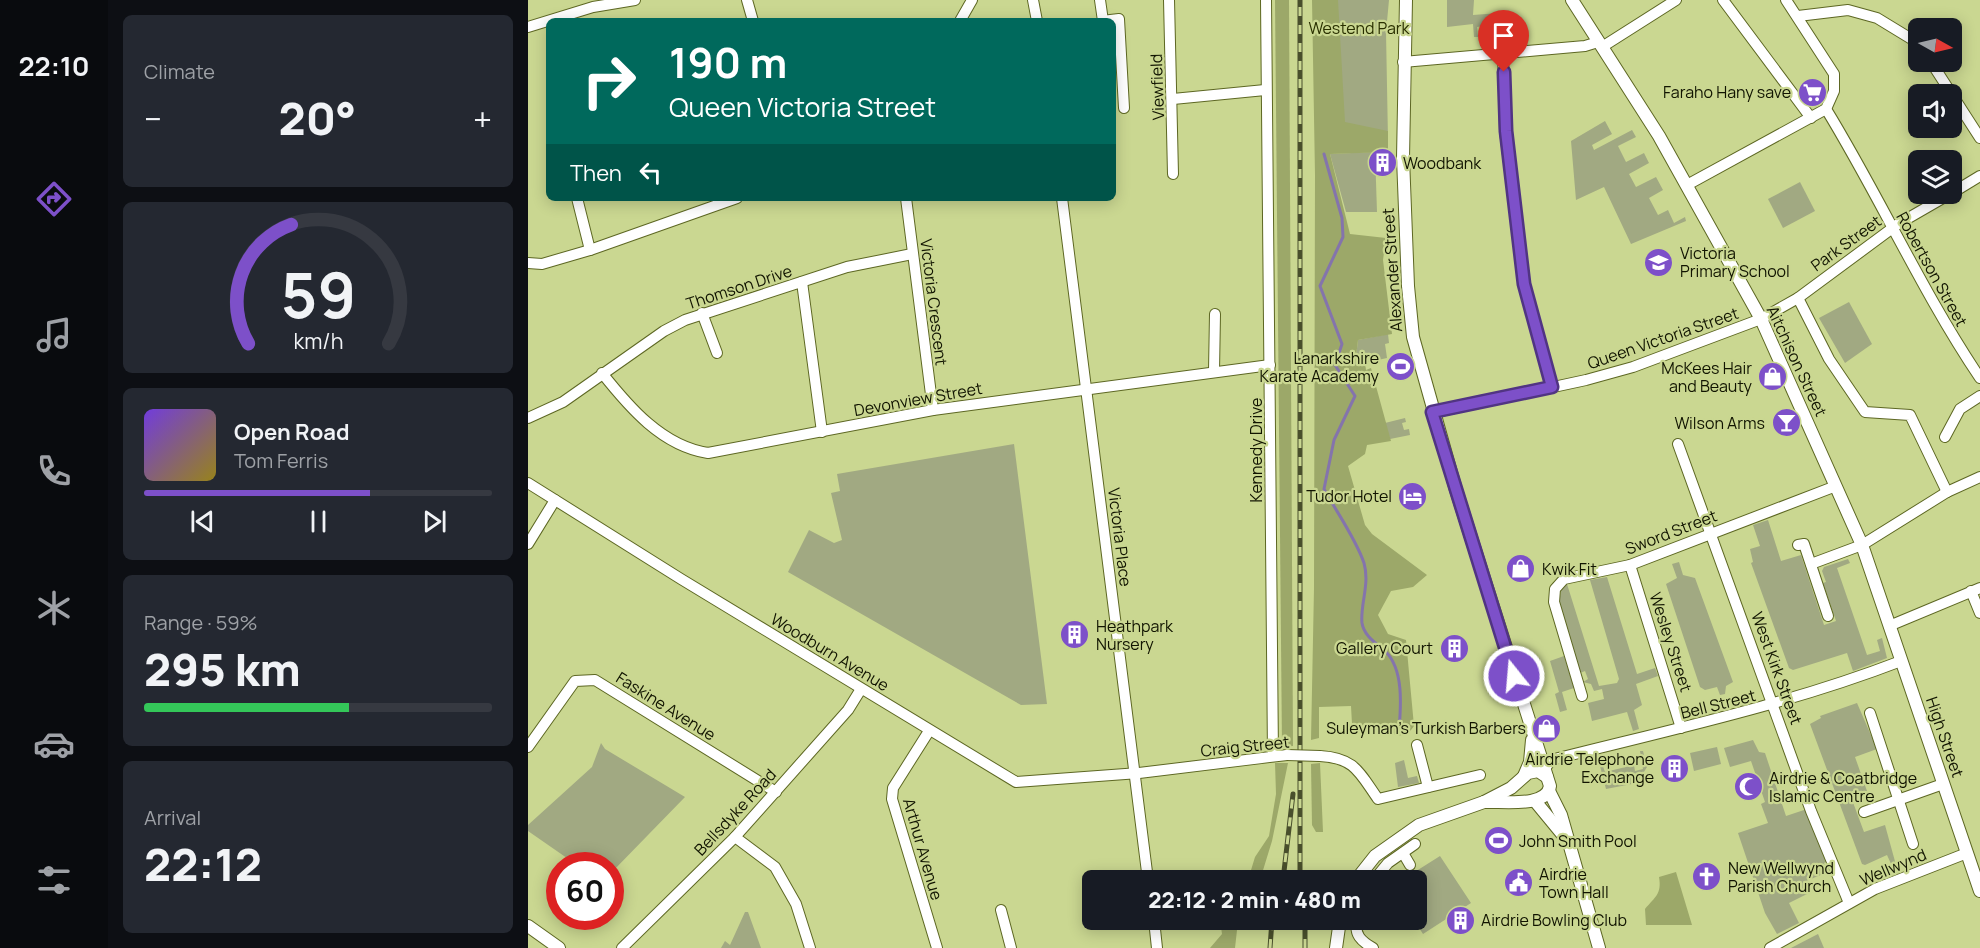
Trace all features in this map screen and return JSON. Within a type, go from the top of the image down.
[{"type":"main road","name":"Alexander Street","points":[[1406,0],[1403,62],[1408,286],[1413,337],[1432,412],[1546,773]]},
{"type":"main road","name":"Aitchison Street","points":[[1572,0],[1687,185],[1761,319],[1862,545],[1901,661]]},
{"type":"main road","name":"High Street","points":[[1901,661],[1980,891]]},
{"type":"main road","name":"Alexander Street","points":[[1523,778],[1530,762],[1533,735]]},
{"type":"main road","points":[[1364,870],[1376,856],[1407,832],[1437,817],[1484,802],[1533,771],[1546,773],[1549,791],[1561,815],[1566,839],[1594,923],[1599,948]]},
{"type":"main road","points":[[1523,778],[1520,790],[1566,839]]},
{"type":"main road","points":[[1484,802],[1532,801],[1544,798],[1549,791]]},
{"type":"main road","points":[[528,926],[559,948]]},
{"type":"main road","points":[[1336,948],[1339,930]]},
{"type":"street","points":[[555,18],[600,3],[635,0]]},
{"type":"street","points":[[747,0],[752,18]]},
{"type":"street","points":[[962,18],[972,0]]},
{"type":"street","points":[[1033,0],[1036,18]]},
{"type":"street","points":[[1100,0],[1102,18]]},
{"type":"street","name":"Viewfield","points":[[1168,0],[1173,99],[1173,174]]},
{"type":"street","name":"Kennedy Drive","points":[[1266,0],[1265,90],[1273,756]]},
{"type":"street","points":[[1403,62],[1600,44],[1676,0]]},
{"type":"street","points":[[1723,0],[1811,118]]},
{"type":"street","points":[[1687,185],[1826,109],[1834,91],[1834,74],[1786,0]]},
{"type":"street","points":[[1798,16],[1848,10],[1877,18],[1908,37]]},
{"type":"street","points":[[1116,19],[1119,19],[1124,108]]},
{"type":"street","points":[[528,27],[546,21]]},
{"type":"street","points":[[1503,53],[1506,131],[1524,284],[1552,387]]},
{"type":"street","points":[[1937,72],[1980,138]]},
{"type":"street","points":[[1173,99],[1265,90]]},
{"type":"street","name":"Robertson Street","points":[[1826,109],[1867,176],[1892,229],[1951,336],[1980,378]]},
{"type":"street","name":"Park Street","points":[[1962,187],[1980,176]]},
{"type":"street","points":[[578,201],[590,250]]},
{"type":"street","points":[[528,263],[542,264],[590,250],[713,201]]},
{"type":"street","name":"Victoria Crescent","points":[[906,201],[933,410]]},
{"type":"street","name":"Victoria Place","points":[[1062,201],[1147,870]]},
{"type":"street","name":"Park Street","points":[[1761,319],[1798,298],[1892,229],[1933,204]]},
{"type":"street","name":"Thomson Drive","points":[[528,418],[563,402],[664,331],[702,313],[847,267],[912,254]]},
{"type":"street","points":[[802,282],[822,432]]},
{"type":"street","points":[[1798,298],[1829,359],[1864,412],[1910,415],[1947,492]]},
{"type":"street","points":[[702,313],[717,352]]},
{"type":"street","points":[[1214,371],[1215,314]]},
{"type":"street","name":"Queen Victoria Street","points":[[1432,412],[1552,387],[1633,367],[1761,319]]},
{"type":"street","name":"Devonview Street","points":[[602,373],[633,412],[645,423],[696,452],[720,453],[933,410],[1270,365]]},
{"type":"street","points":[[1945,437],[1960,409],[1980,396]]},
{"type":"street","name":"West Kirk Street","points":[[1678,444],[1775,705],[1811,811],[1849,903]]},
{"type":"street","points":[[1811,564],[1862,545],[1947,492],[1980,477]]},
{"type":"street","name":"Woodburn Avenue","points":[[528,483],[861,690],[1020,783],[1134,773]]},
{"type":"street","name":"Sword Street","points":[[1582,696],[1554,602],[1555,589],[1564,579],[1630,565],[1836,486]]},
{"type":"street","points":[[528,544],[555,500]]},
{"type":"street","points":[[1798,545],[1804,544],[1828,616]]},
{"type":"street","name":"Wesley Street","points":[[1630,565],[1681,729]]},
{"type":"street","points":[[1889,626],[1976,590],[1980,613]]},
{"type":"street","name":"Bell Street","points":[[1546,773],[1551,760],[1775,705],[1839,685],[1901,661]]},
{"type":"street","name":"Faskine Avenue","points":[[528,747],[575,681],[595,680],[776,792]]},
{"type":"street","name":"Bellsdyke Road","points":[[622,948],[735,837],[848,710],[861,690]]},
{"type":"street","points":[[1870,713],[1913,844]]},
{"type":"street","name":"Arthur Avenue","points":[[929,731],[893,788],[892,799],[937,948]]},
{"type":"street","points":[[1417,745],[1428,787]]},
{"type":"street","name":"Craig Street","points":[[1134,773],[1273,756],[1340,757],[1352,763],[1378,799],[1480,775]]},
{"type":"street","points":[[1864,812],[1943,784]]},
{"type":"street","points":[[735,837],[775,867],[796,904],[810,948]]},
{"type":"street","points":[[1382,870],[1388,863],[1415,844]]},
{"type":"street","points":[[1403,853],[1410,865]]},
{"type":"street","name":"Wellwynd","points":[[1770,948],[1875,889],[1967,854]]},
{"type":"street","points":[[1001,910],[1011,948]]},
{"type":"street","points":[[1155,930],[1157,948]]},
{"type":"street","points":[[1358,930],[1362,943],[1373,948]]},
{"type":"green space","points":[[1275,0],[1289,0],[1293,746],[1282,747]]},
{"type":"green space","points":[[1312,0],[1338,0],[1345,122],[1388,131],[1388,152],[1330,154],[1350,234],[1386,238],[1383,260],[1392,334],[1358,340],[1355,365],[1365,363],[1366,370],[1371,368],[1391,441],[1367,445],[1365,454],[1348,466],[1365,525],[1372,534],[1427,575],[1413,587],[1391,591],[1378,615],[1388,634],[1406,640],[1414,726],[1408,734],[1396,736],[1391,730],[1352,724],[1351,706],[1319,707],[1319,738],[1311,740],[1314,588],[1315,175]]},
{"type":"green space","name":"Westend Park","points":[[1330,0],[1389,0],[1386,32],[1388,140],[1336,128]]},
{"type":"green space","points":[[1447,0],[1474,0],[1473,15],[1499,13],[1501,34],[1497,35],[1496,24],[1477,27],[1478,37],[1474,37],[1473,24],[1447,27]]},
{"type":"green space","points":[[1605,121],[1612,134],[1592,145],[1594,150],[1632,130],[1636,137],[1618,146],[1626,162],[1644,153],[1649,163],[1629,174],[1636,187],[1656,177],[1663,190],[1649,198],[1658,215],[1668,210],[1674,223],[1685,217],[1686,221],[1631,244],[1604,187],[1576,200],[1571,141]]},
{"type":"green space","points":[[1375,152],[1377,212],[1346,212],[1330,154]]},
{"type":"green space","points":[[1800,182],[1815,211],[1783,228],[1768,199]]},
{"type":"green space","points":[[1849,302],[1872,344],[1845,363],[1819,318]]},
{"type":"green space","points":[[1388,334],[1389,343],[1385,344],[1387,358],[1355,365],[1358,340]]},
{"type":"green space","points":[[1405,418],[1406,422],[1402,423],[1404,430],[1409,429],[1410,435],[1390,439],[1385,423]]},
{"type":"green space","points":[[1014,444],[1047,704],[1021,705],[788,572],[809,530],[834,543],[842,540],[831,493],[840,491],[837,474]]},
{"type":"green space","points":[[1768,520],[1781,561],[1801,555],[1824,625],[1836,621],[1823,583],[1826,582],[1822,571],[1824,567],[1848,559],[1850,563],[1837,568],[1867,655],[1880,651],[1877,640],[1882,638],[1887,658],[1853,671],[1847,653],[1793,670],[1789,668],[1751,563],[1753,562],[1750,549],[1760,546],[1753,525]]},
{"type":"green space","points":[[1679,562],[1683,575],[1695,578],[1733,682],[1726,686],[1725,694],[1720,695],[1717,687],[1705,690],[1700,687],[1666,584],[1677,578],[1672,564]]},
{"type":"green space","points":[[1607,577],[1637,674],[1655,668],[1658,676],[1636,684],[1642,705],[1634,710],[1639,729],[1633,731],[1627,712],[1592,721],[1588,703],[1604,699],[1602,689],[1594,691],[1591,684],[1583,682],[1588,679],[1585,671],[1580,673],[1559,601],[1562,587],[1567,584],[1599,686],[1617,683],[1619,679],[1590,580]]},
{"type":"green space","points":[[1564,656],[1574,688],[1562,692],[1567,710],[1560,712],[1555,694],[1559,692],[1550,661]]},
{"type":"green space","points":[[1857,703],[1877,749],[1855,757],[1867,791],[1851,797],[1864,832],[1885,825],[1896,865],[1892,866],[1887,855],[1865,865],[1862,864],[1810,724],[1821,718],[1820,716]]},
{"type":"green space","points":[[1753,740],[1759,752],[1765,753],[1786,816],[1810,808],[1830,860],[1824,863],[1828,872],[1806,881],[1809,893],[1789,903],[1799,923],[1777,934],[1765,913],[1738,833],[1768,823],[1761,804],[1765,802],[1751,761],[1730,767],[1724,748]]},
{"type":"green space","points":[[601,743],[605,749],[685,797],[624,860],[624,852],[558,852],[528,831],[528,825],[592,767]]},
{"type":"green space","points":[[1717,747],[1721,764],[1694,771],[1690,753]]},
{"type":"green space","points":[[1640,751],[1643,751],[1647,767],[1637,783],[1606,789],[1599,762],[1601,761],[1605,772],[1634,765],[1635,771],[1643,769]]},
{"type":"green space","points":[[1404,760],[1408,778],[1417,776],[1419,783],[1398,787],[1395,763]]},
{"type":"green space","points":[[1275,763],[1288,763],[1272,841],[1263,870],[1251,870],[1255,857],[1269,836],[1276,794]]},
{"type":"green space","points":[[1320,763],[1323,832],[1316,832],[1312,825],[1311,764]]},
{"type":"green space","points":[[1440,856],[1471,903],[1423,934],[1420,930],[1427,930],[1427,870],[1418,870]]},
{"type":"green space","points":[[1676,872],[1692,925],[1646,925],[1645,909],[1659,891],[1659,877]]},
{"type":"green space","points":[[745,912],[748,912],[761,948],[721,948],[725,941],[730,945]]},
{"type":"green space","points":[[1221,930],[1237,930],[1235,948],[1210,948],[1222,934]]},
{"type":"green space","points":[[1818,934],[1824,948],[1791,948]]},
{"type":"waterway","points":[[1324,154],[1342,218],[1343,237],[1320,286],[1342,344],[1335,365],[1355,396],[1334,440],[1324,489],[1351,535],[1364,563],[1366,579],[1362,609],[1363,628],[1385,651],[1395,668],[1400,688],[1399,730]]},
{"type":"railway","points":[[1300,0],[1300,870]]},
{"type":"railway","points":[[1284,870],[1293,794]]},
{"type":"railway","points":[[1270,948],[1271,930]]},
{"type":"railway","points":[[1305,930],[1305,948]]},
{"type":"place","name":"Faraho Hany save","points":[[1812,92]]},
{"type":"place","name":"Woodbank","points":[[1382,163]]},
{"type":"place","name":"Victoria Primary School","points":[[1659,262]]},
{"type":"place","name":"Lanarkshire Karate Academy","points":[[1400,367]]},
{"type":"place","name":"McKees Hair and Beauty","points":[[1773,377]]},
{"type":"place","name":"Wilson Arms","points":[[1786,423]]},
{"type":"place","name":"Tudor Hotel","points":[[1413,496]]},
{"type":"place","name":"Kwik Fit","points":[[1521,569]]},
{"type":"place","name":"Heathpark Nursery","points":[[1075,635]]},
{"type":"place","name":"Gallery Court","points":[[1454,648]]},
{"type":"place","name":"Suleyman's Turkish Barbers","points":[[1547,728]]},
{"type":"place","name":"Airdrie Telephone Exchange","points":[[1675,768]]},
{"type":"place","name":"Airdrie & Coatbridge Islamic Centre","points":[[1748,787]]},
{"type":"place","name":"John Smith Pool","points":[[1498,841]]},
{"type":"place","name":"New Wellwynd Parish Church","points":[[1707,877]]},
{"type":"place","name":"Airdrie Town Hall","points":[[1518,883]]},
{"type":"place","name":"Airdrie Bowling Club","points":[[1460,920]]},
{"type":"route","points":[[1504,72],[1506,131],[1524,284],[1552,387],[1432,412],[1476,547],[1514,676]]}]
